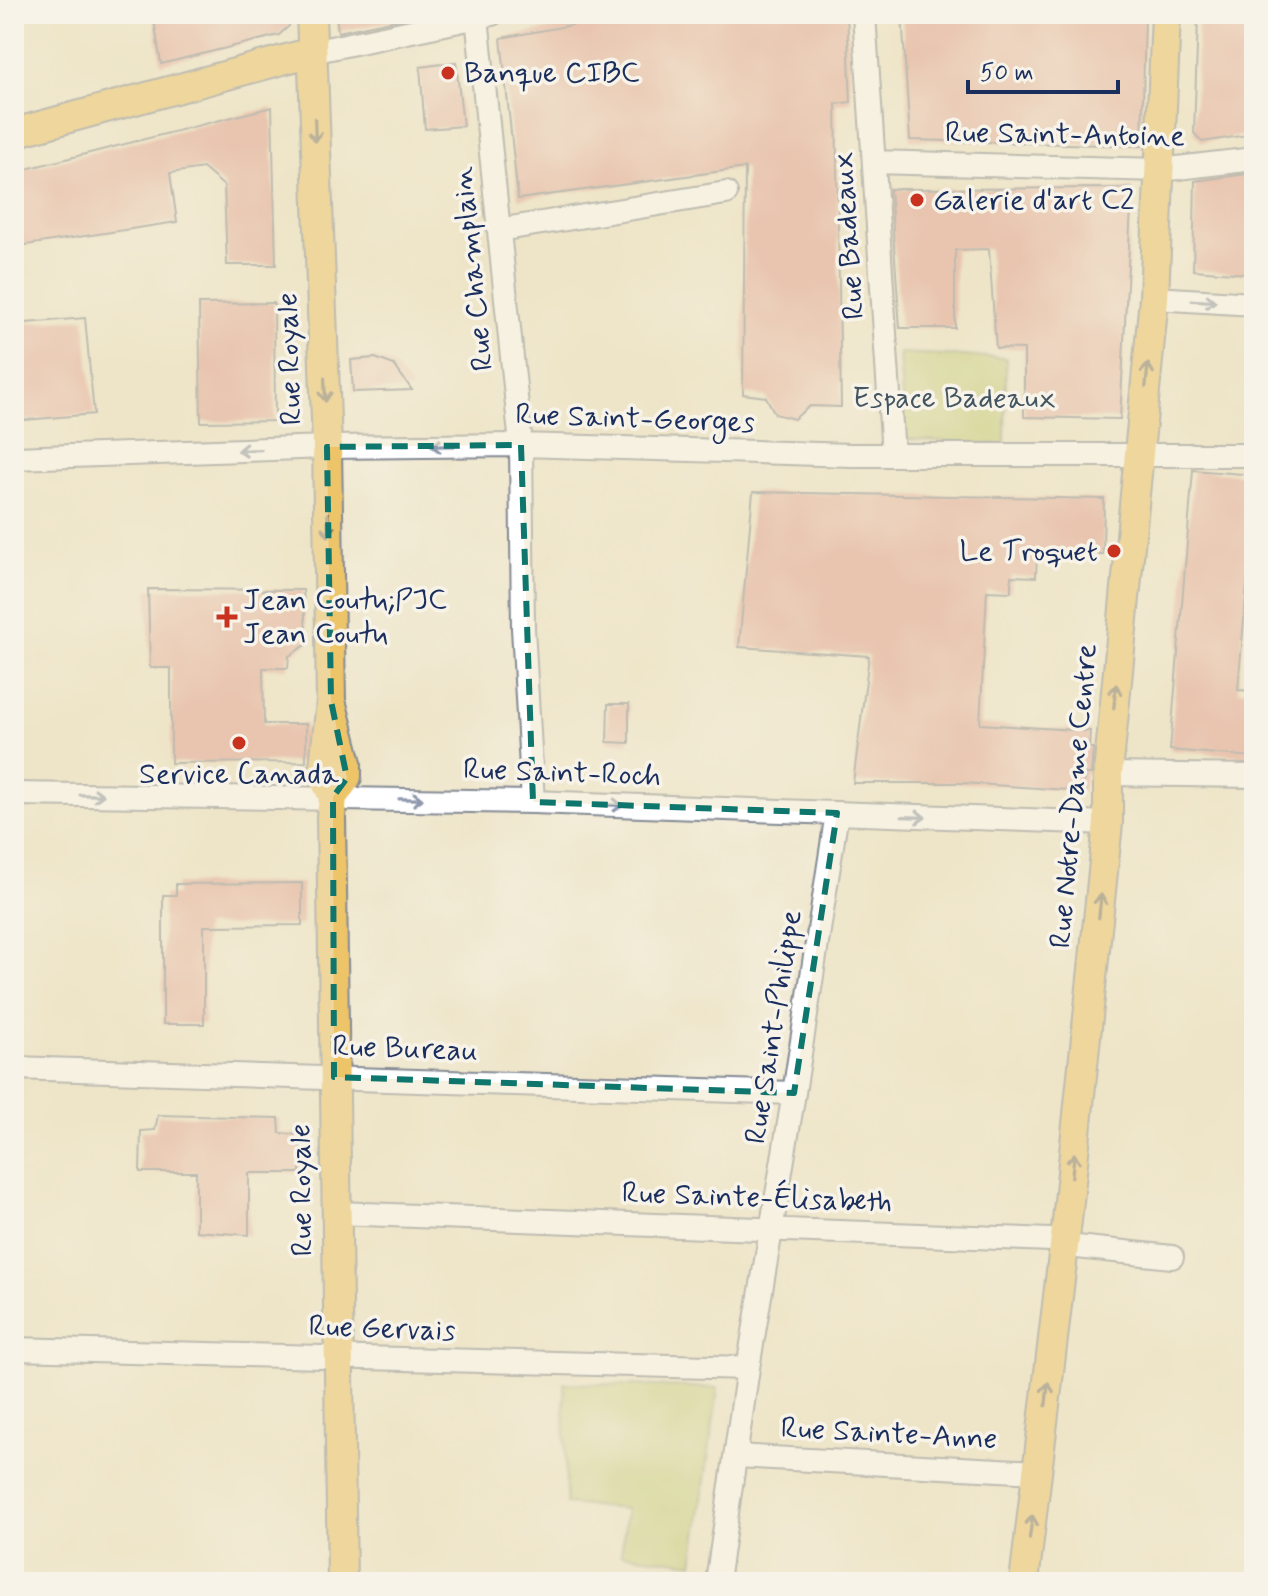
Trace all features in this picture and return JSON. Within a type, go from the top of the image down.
[{"type":"main road","name":"Rue Royale","points":[[311,14],[327,447],[331,701],[323,776],[333,797],[342,1582]]},
{"type":"main road","name":"Rue Notre-Dame Centre","points":[[1024,1582],[1064,1243],[1108,823],[1108,774],[1154,298],[1166,14]]},
{"type":"main road","points":[[14,133],[312,52]]},
{"type":"street","name":"Rue Badeaux","points":[[864,14],[893,455]]},
{"type":"street","points":[[312,52],[484,16]]},
{"type":"street","name":"Rue Champlain","points":[[484,16],[499,230],[521,445],[523,628],[533,802]]},
{"type":"street","name":"Rue Saint-Antoine","points":[[874,162],[1160,170],[1254,159]]},
{"type":"street","points":[[499,230],[726,193]]},
{"type":"street","points":[[1154,298],[1254,304]]},
{"type":"street","name":"Rue Saint-Georges","points":[[14,458],[327,447],[521,445],[893,455],[1254,455]]},
{"type":"street","points":[[1108,774],[1254,776]]},
{"type":"street","name":"Rue Saint-Roch","points":[[14,794],[533,802],[1108,823]]},
{"type":"street","name":"Rue Saint-Philippe","points":[[717,1582],[837,813]]},
{"type":"street","name":"Rue Bureau","points":[[14,1068],[794,1093]]},
{"type":"street","name":"Rue Sainte-Élisabeth","points":[[337,1213],[1051,1240],[1077,1247],[1172,1257]]},
{"type":"street","name":"Rue Gervais","points":[[14,1349],[748,1368]]},
{"type":"street","name":"Rue Sainte-Anne","points":[[736,1456],[1038,1472]]},
{"type":"highlighted area","points":[[521,445],[533,802],[837,813],[794,1093],[334,1077],[333,797],[347,778],[331,701],[327,447]]},
{"type":"green space","name":"Espace Badeaux","points":[[899,353],[1006,358],[1005,445],[905,439]]},
{"type":"green space","points":[[564,1383],[718,1388],[693,1563],[621,1554],[627,1509],[566,1504]]},
{"type":"building","points":[[153,14],[176,14],[179,23],[215,14],[292,14],[289,26],[279,35],[161,64]]},
{"type":"building","points":[[336,14],[413,14],[414,16],[338,32]]},
{"type":"building","points":[[632,14],[847,14],[851,102],[836,104],[841,407],[810,406],[794,419],[775,414],[766,397],[743,394],[745,168],[518,199],[501,38]]},
{"type":"building","points":[[902,14],[1145,14],[1142,146],[910,140]]},
{"type":"building","points":[[1209,14],[1254,14],[1254,134],[1202,142],[1194,133],[1198,18],[1209,18]]},
{"type":"building","points":[[456,62],[463,126],[425,129],[420,67]]},
{"type":"building","points":[[272,107],[276,265],[227,265],[224,186],[203,168],[170,173],[177,222],[20,246],[14,227],[14,172]]},
{"type":"building","points":[[1254,173],[1254,217],[1250,218],[1248,274],[1193,270],[1195,181]]},
{"type":"building","points":[[1132,188],[1120,419],[1024,417],[1024,349],[996,348],[989,249],[955,250],[955,328],[900,328],[890,189]]},
{"type":"building","points":[[274,303],[275,421],[201,422],[199,304]]},
{"type":"building","points":[[85,318],[94,414],[14,421],[14,324]]},
{"type":"building","points":[[375,358],[394,365],[412,390],[353,392],[351,360]]},
{"type":"building","points":[[1193,470],[1254,475],[1254,538],[1251,537],[1238,690],[1254,691],[1254,757],[1170,750]]},
{"type":"building","points":[[753,492],[1104,499],[1103,554],[1037,553],[1036,577],[1011,576],[1011,592],[987,591],[980,724],[1090,731],[1089,748],[1093,748],[1091,774],[1085,774],[1083,791],[962,783],[853,783],[869,656],[739,647]]},
{"type":"building","points":[[148,589],[303,590],[307,644],[289,656],[288,668],[263,668],[264,724],[306,724],[306,762],[171,763],[171,668],[150,668]]},
{"type":"building","points":[[608,704],[629,704],[629,743],[607,742]]},
{"type":"building","points":[[302,883],[302,925],[204,926],[204,1024],[163,1024],[163,895],[176,895],[176,884]]},
{"type":"building","points":[[158,1115],[279,1118],[280,1133],[301,1135],[300,1173],[249,1173],[249,1235],[196,1231],[196,1172],[140,1172],[141,1131],[155,1130]]},
{"type":"place","name":"Banque CIBC","points":[[448,73]]},
{"type":"place","name":"Galerie d'art C2","points":[[917,200]]},
{"type":"place","name":"Le Troquet","points":[[1114,551]]},
{"type":"place","name":"Jean Coutu;PJC Jean Coutu","points":[[227,617]]},
{"type":"place","name":"Service Canada","points":[[239,743]]}]
